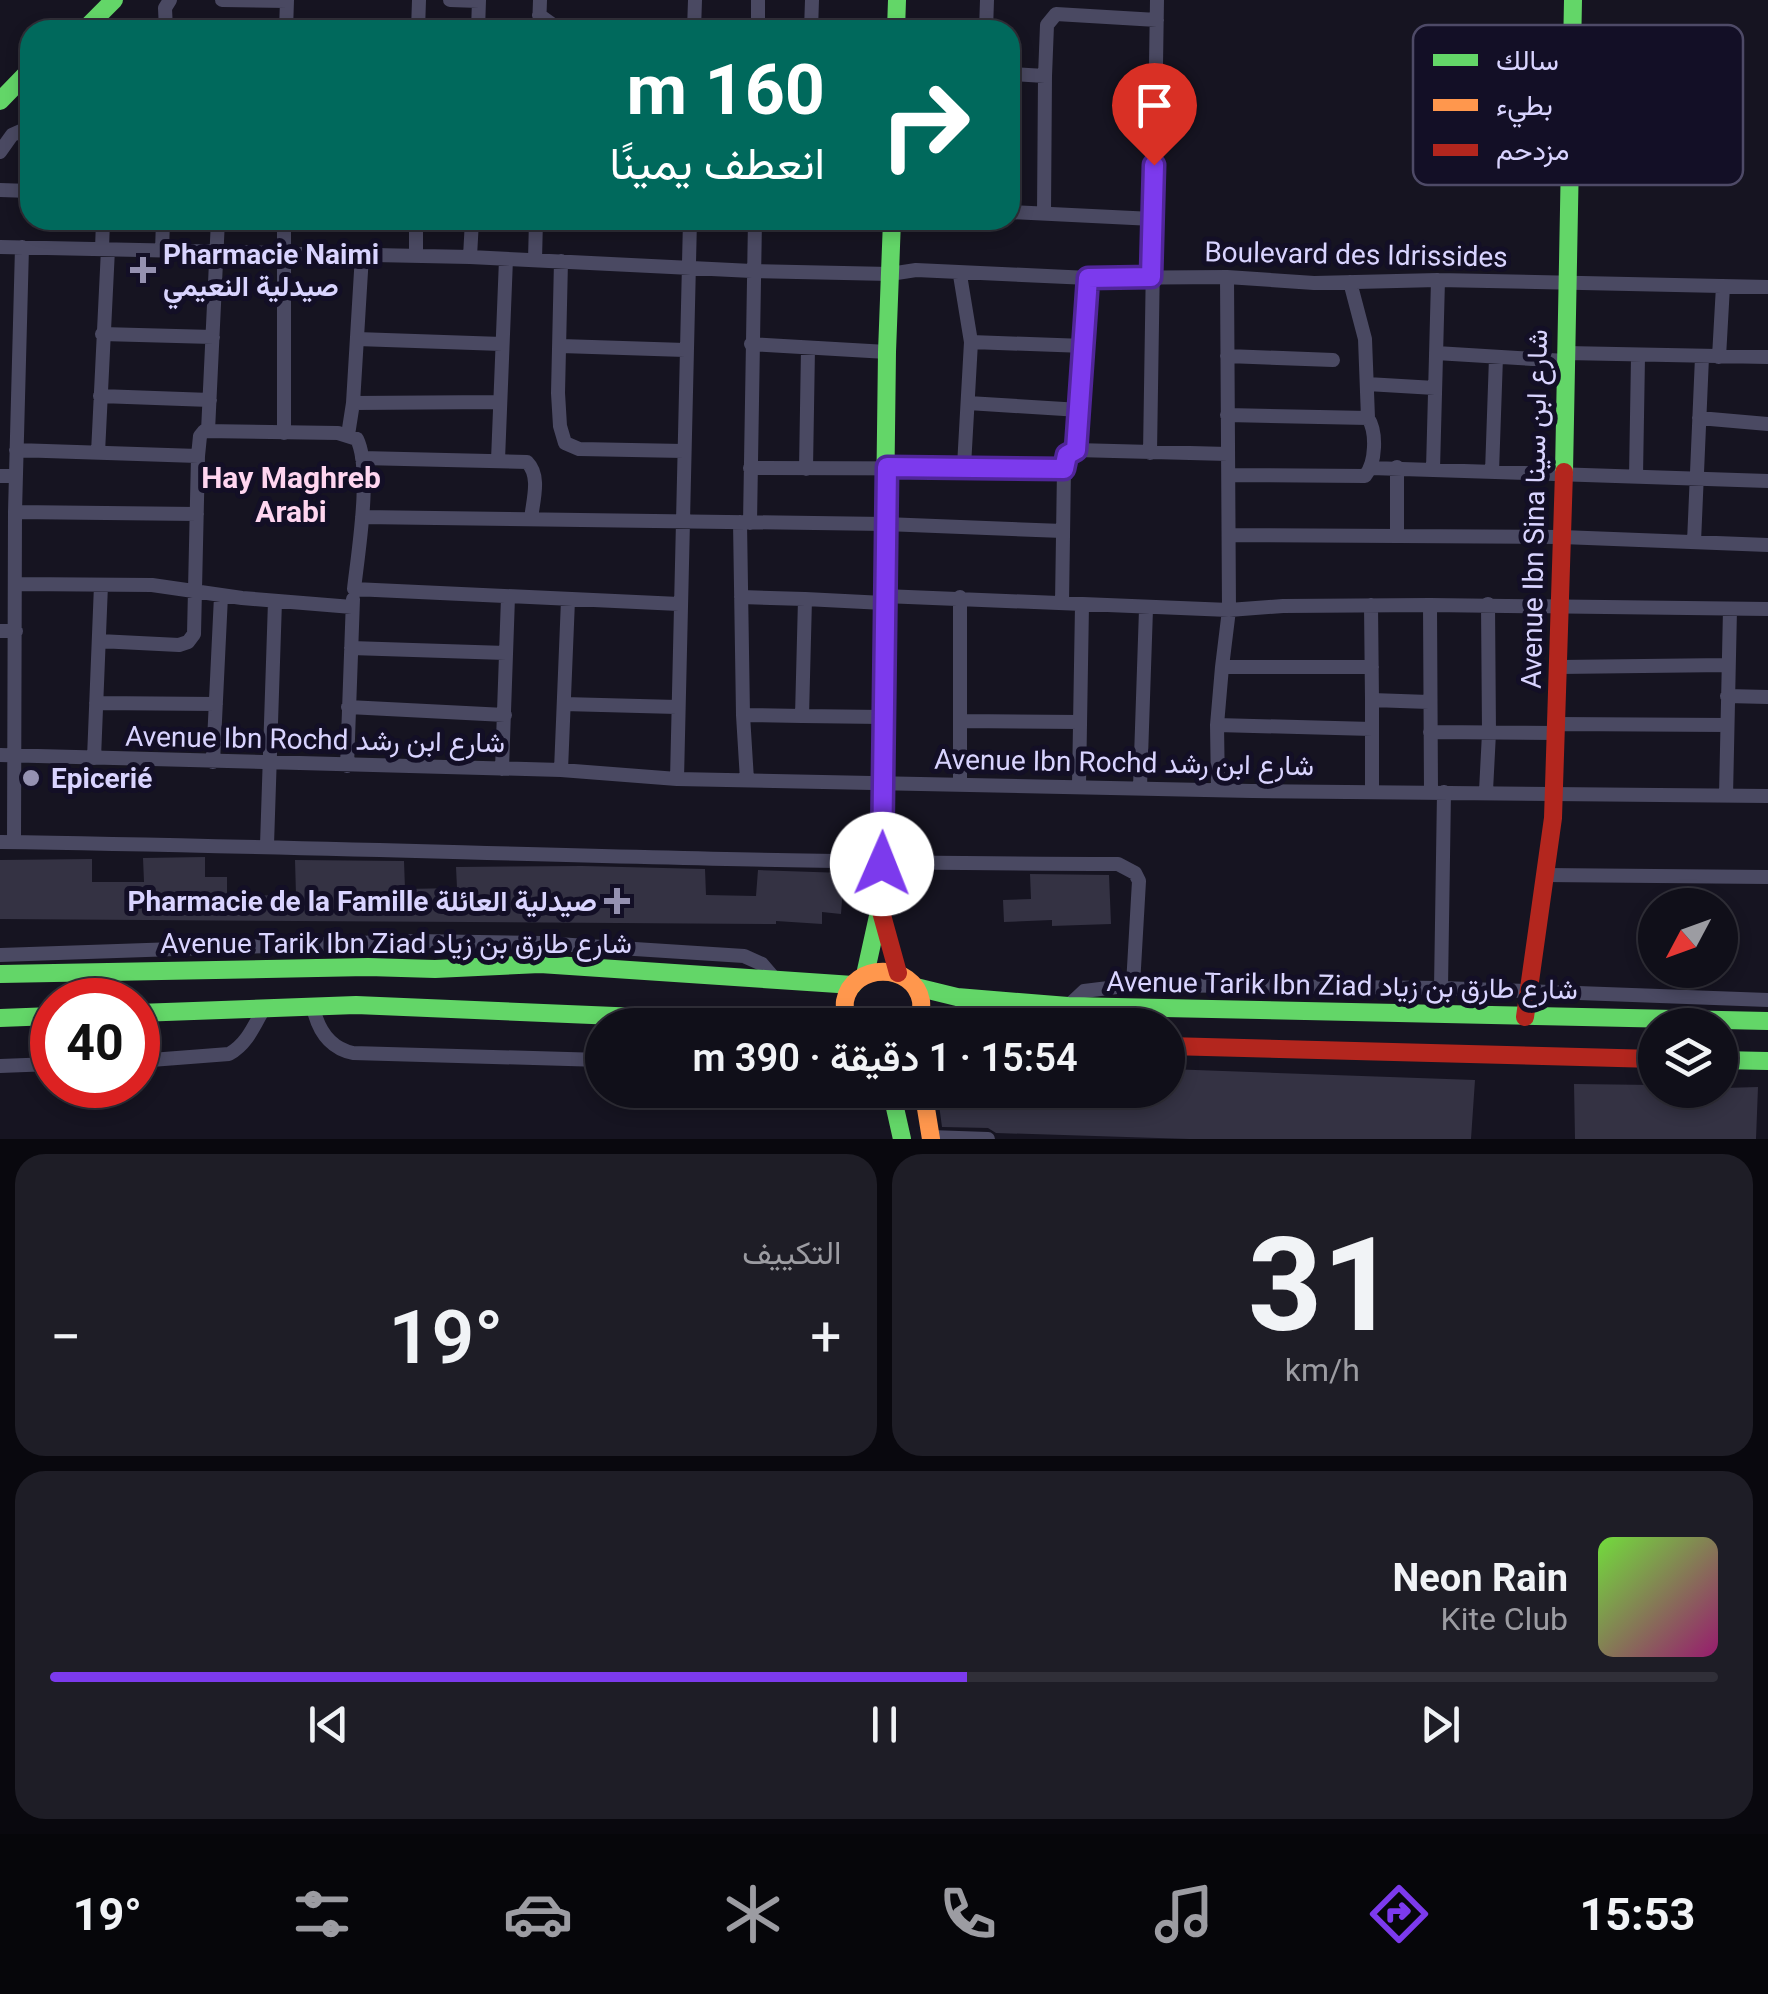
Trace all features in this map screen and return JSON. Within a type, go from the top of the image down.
[{"type":"main road","name":"Avenue Ibn Sina شارع ابن سينا","points":[[1572,25],[1573,0]]},
{"type":"main road","points":[[0,101],[20,80]]},
{"type":"main road","points":[[0,114],[20,94]]},
{"type":"main road","name":"Avenue Ibn Sina شارع ابن سينا","points":[[1525,1017],[1554,794],[1568,185]]},
{"type":"main road","points":[[845,1008],[844,1002],[859,980],[880,908],[892,230]]},
{"type":"main road","points":[[880,908],[897,966],[957,998]]},
{"type":"main road","points":[[540,943],[540,964]]},
{"type":"main road","name":"Avenue Tarik Ibn Ziad شارع طارق بن زياد","points":[[0,974],[368,966],[435,969],[540,964],[859,980],[897,966],[916,987],[957,998],[1068,1006],[1768,1021]]},
{"type":"main road","points":[[916,987],[922,1008]]},
{"type":"main road","points":[[160,1012],[431,1006],[585,1014]]},
{"type":"main road","points":[[0,1018],[30,1017]]},
{"type":"main road","points":[[1185,1046],[1638,1059]]},
{"type":"main road","points":[[1738,1060],[1768,1061]]},
{"type":"main road","points":[[894,1108],[902,1139]]},
{"type":"main road","points":[[926,1108],[931,1138]]},
{"type":"street","points":[[222,0],[287,1]]},
{"type":"street","points":[[450,0],[479,0]]},
{"type":"street","points":[[1044,213],[1050,0]]},
{"type":"street","points":[[1150,453],[1158,0]]},
{"type":"street","points":[[1052,16],[1061,13],[1157,20]]},
{"type":"street","points":[[1020,75],[1045,76]]},
{"type":"street","points":[[0,152],[12,134],[20,131]]},
{"type":"street","points":[[1020,212],[1152,219]]},
{"type":"street","points":[[98,453],[104,230]]},
{"type":"street","points":[[162,251],[163,230]]},
{"type":"street","points":[[208,431],[218,230]]},
{"type":"street","points":[[284,230],[284,433]]},
{"type":"street","points":[[416,230],[416,255]]},
{"type":"street","points":[[470,257],[471,230]]},
{"type":"street","points":[[536,230],[536,260]]},
{"type":"street","points":[[677,779],[689,230]]},
{"type":"street","points":[[747,780],[742,597],[750,468],[754,230]]},
{"type":"street","name":"Boulevard des Idrissides","points":[[0,247],[416,255],[752,271],[890,274],[916,270],[960,275],[1227,277],[1314,283],[1438,280],[1768,287]]},
{"type":"street","points":[[22,247],[16,450],[8,476],[16,512],[16,584],[8,631],[7,842],[268,845],[882,864],[1118,864],[1128,867],[1139,880],[1133,984]]},
{"type":"street","points":[[348,435],[362,254]]},
{"type":"street","points":[[498,460],[506,258]]},
{"type":"street","points":[[561,261],[558,411],[565,444],[586,450],[684,452]]},
{"type":"street","points":[[960,275],[971,342],[964,466]]},
{"type":"street","points":[[1218,790],[1218,724],[1229,610],[1227,277]]},
{"type":"street","points":[[1076,450],[1088,278]]},
{"type":"street","points":[[1433,469],[1438,280]]},
{"type":"street","points":[[1350,282],[1365,340],[1368,418],[1373,426],[1371,468]]},
{"type":"street","points":[[1719,357],[1723,286]]},
{"type":"street","points":[[102,334],[213,338]]},
{"type":"street","points":[[357,339],[502,344]]},
{"type":"street","points":[[971,342],[1085,346]]},
{"type":"street","points":[[751,344],[887,352]]},
{"type":"street","points":[[561,346],[685,350]]},
{"type":"street","points":[[806,469],[808,348]]},
{"type":"street","points":[[0,352],[18,353]]},
{"type":"street","points":[[1436,353],[1496,357],[1768,358]]},
{"type":"street","points":[[1228,356],[1333,360]]},
{"type":"street","points":[[1492,472],[1496,357]]},
{"type":"street","points":[[1636,476],[1638,357]]},
{"type":"street","points":[[1694,542],[1702,357]]},
{"type":"street","points":[[1367,384],[1435,388]]},
{"type":"street","points":[[100,396],[210,400]]},
{"type":"street","points":[[353,403],[499,402]]},
{"type":"street","points":[[968,402],[1080,410]]},
{"type":"street","points":[[1227,415],[1368,418]]},
{"type":"street","points":[[1699,418],[1768,424]]},
{"type":"street","points":[[99,642],[178,645],[188,642],[194,634],[200,436],[208,431],[348,435],[360,442],[362,516],[352,608],[347,766]]},
{"type":"street","points":[[16,450],[198,456]]},
{"type":"street","points":[[1062,603],[1067,455],[1076,450],[1228,454]]},
{"type":"street","points":[[362,458],[527,462],[534,470],[531,519]]},
{"type":"street","points":[[1397,467],[1397,535]]},
{"type":"street","points":[[1229,474],[1362,476],[1371,468],[1397,467],[1768,481]]},
{"type":"street","points":[[750,468],[1064,469]]},
{"type":"street","points":[[16,512],[197,514]]},
{"type":"street","points":[[362,516],[885,524],[1063,531]]},
{"type":"street","points":[[1229,535],[1562,537],[1768,545]]},
{"type":"street","points":[[16,584],[152,585],[221,596],[352,608]]},
{"type":"street","points":[[94,758],[101,584]]},
{"type":"street","points":[[354,589],[679,604]]},
{"type":"street","points":[[213,762],[221,596]]},
{"type":"street","points":[[502,769],[508,597]]},
{"type":"street","points":[[742,597],[960,597],[1229,610],[1488,604],[1768,610]]},
{"type":"street","points":[[960,597],[960,782]]},
{"type":"street","points":[[802,716],[804,599]]},
{"type":"street","points":[[268,845],[276,600]]},
{"type":"street","points":[[561,770],[568,600]]},
{"type":"street","points":[[1486,791],[1490,734],[1488,604]]},
{"type":"street","points":[[1079,785],[1082,605]]},
{"type":"street","points":[[1372,605],[1372,792]]},
{"type":"street","points":[[1430,605],[1429,702],[1438,792],[1441,988]]},
{"type":"street","points":[[1140,787],[1146,608]]},
{"type":"street","points":[[1726,796],[1730,609]]},
{"type":"street","points":[[351,648],[506,653]]},
{"type":"street","points":[[1559,667],[1728,665]]},
{"type":"street","points":[[1222,667],[1372,667]]},
{"type":"street","points":[[1727,696],[1768,698]]},
{"type":"street","points":[[1372,700],[1429,702]]},
{"type":"street","points":[[96,703],[216,704]]},
{"type":"street","points":[[564,704],[677,707]]},
{"type":"street","points":[[348,707],[505,714]]},
{"type":"street","points":[[743,715],[882,717]]},
{"type":"street","points":[[960,721],[1080,722]]},
{"type":"street","points":[[1218,724],[1372,730]]},
{"type":"street","points":[[1430,732],[1490,734],[1556,728],[1727,725]]},
{"type":"street","name":"Avenue Ibn Rochd شارع ابن رشد","points":[[8,755],[561,770],[677,779],[1768,796]]},
{"type":"street","points":[[1544,875],[1768,877]]},
{"type":"street","points":[[0,955],[415,941],[540,943],[744,956],[762,964],[774,978]]},
{"type":"street","points":[[1068,1006],[1084,990],[1133,984],[1441,988],[1768,1000]]},
{"type":"street","points":[[313,1007],[325,1037],[344,1051],[585,1059]]},
{"type":"street","points":[[160,1059],[229,1054],[248,1036],[264,1008]]},
{"type":"street","points":[[0,1066],[30,1065]]},
{"type":"street","points":[[931,1138],[988,1139]]},
{"type":"building","points":[[205,857],[205,877],[227,877],[227,896],[296,895],[295,860],[404,861],[405,889],[457,888],[456,867],[705,869],[706,895],[756,896],[758,870],[844,873],[841,914],[822,912],[822,924],[0,919],[0,860],[92,859],[92,882],[144,882],[143,858]]},
{"type":"building","points":[[1030,874],[1109,875],[1111,924],[1052,926],[1052,920],[1004,922],[1003,900],[1031,899]]},
{"type":"building","points":[[1185,1070],[1475,1080],[1471,1139],[1189,1139],[996,1133],[988,1128],[942,1127],[939,1108],[1185,1108]]},
{"type":"building","points":[[1574,1084],[1638,1085],[1638,1108],[1738,1108],[1738,1088],[1758,1087],[1756,1139],[1575,1139]]},
{"type":"traffic: fast","points":[[94,20],[114,0]]},
{"type":"traffic: fast","points":[[896,20],[897,0]]},
{"type":"traffic: fast","points":[[1573,0],[1573,25]]},
{"type":"traffic: fast","points":[[0,101],[20,80]]},
{"type":"traffic: fast","points":[[1564,472],[1569,185]]},
{"type":"traffic: fast","points":[[865,975],[880,907],[892,230]]},
{"type":"traffic: fast","points":[[0,974],[435,969],[540,964],[853,985]]},
{"type":"traffic: fast","points":[[916,987],[957,997],[1068,1006],[1768,1021]]},
{"type":"traffic: fast","points":[[160,1012],[356,1005],[585,1015]]},
{"type":"traffic: fast","points":[[0,1018],[30,1017]]},
{"type":"traffic: fast","points":[[1738,1060],[1768,1061]]},
{"type":"traffic: fast","points":[[895,1108],[902,1139]]},
{"type":"traffic: slow","points":[[845,1008],[850,988],[859,979],[883,972],[907,979],[916,988],[921,1008]]},
{"type":"traffic: slow","points":[[926,1108],[931,1139]]},
{"type":"traffic: jam","points":[[1525,1017],[1553,818],[1564,472]]},
{"type":"traffic: jam","points":[[880,908],[898,973]]},
{"type":"traffic: jam","points":[[1185,1046],[1638,1059]]},
{"type":"place","name":"Pharmacie Naimi صيدلية النعيمي","points":[[143,270]]},
{"type":"place","name":"Epicerié","points":[[31,778]]},
{"type":"place","name":"Pharmacie de la Famille صيدلية العائلة","points":[[617,901]]},
{"type":"district","name":"Hay Maghreb Arabi","points":[[291,495]]},
{"type":"route","points":[[882,864],[887,467],[1064,469],[1067,455],[1076,450],[1088,278],[1151,277],[1154,165]]}]
